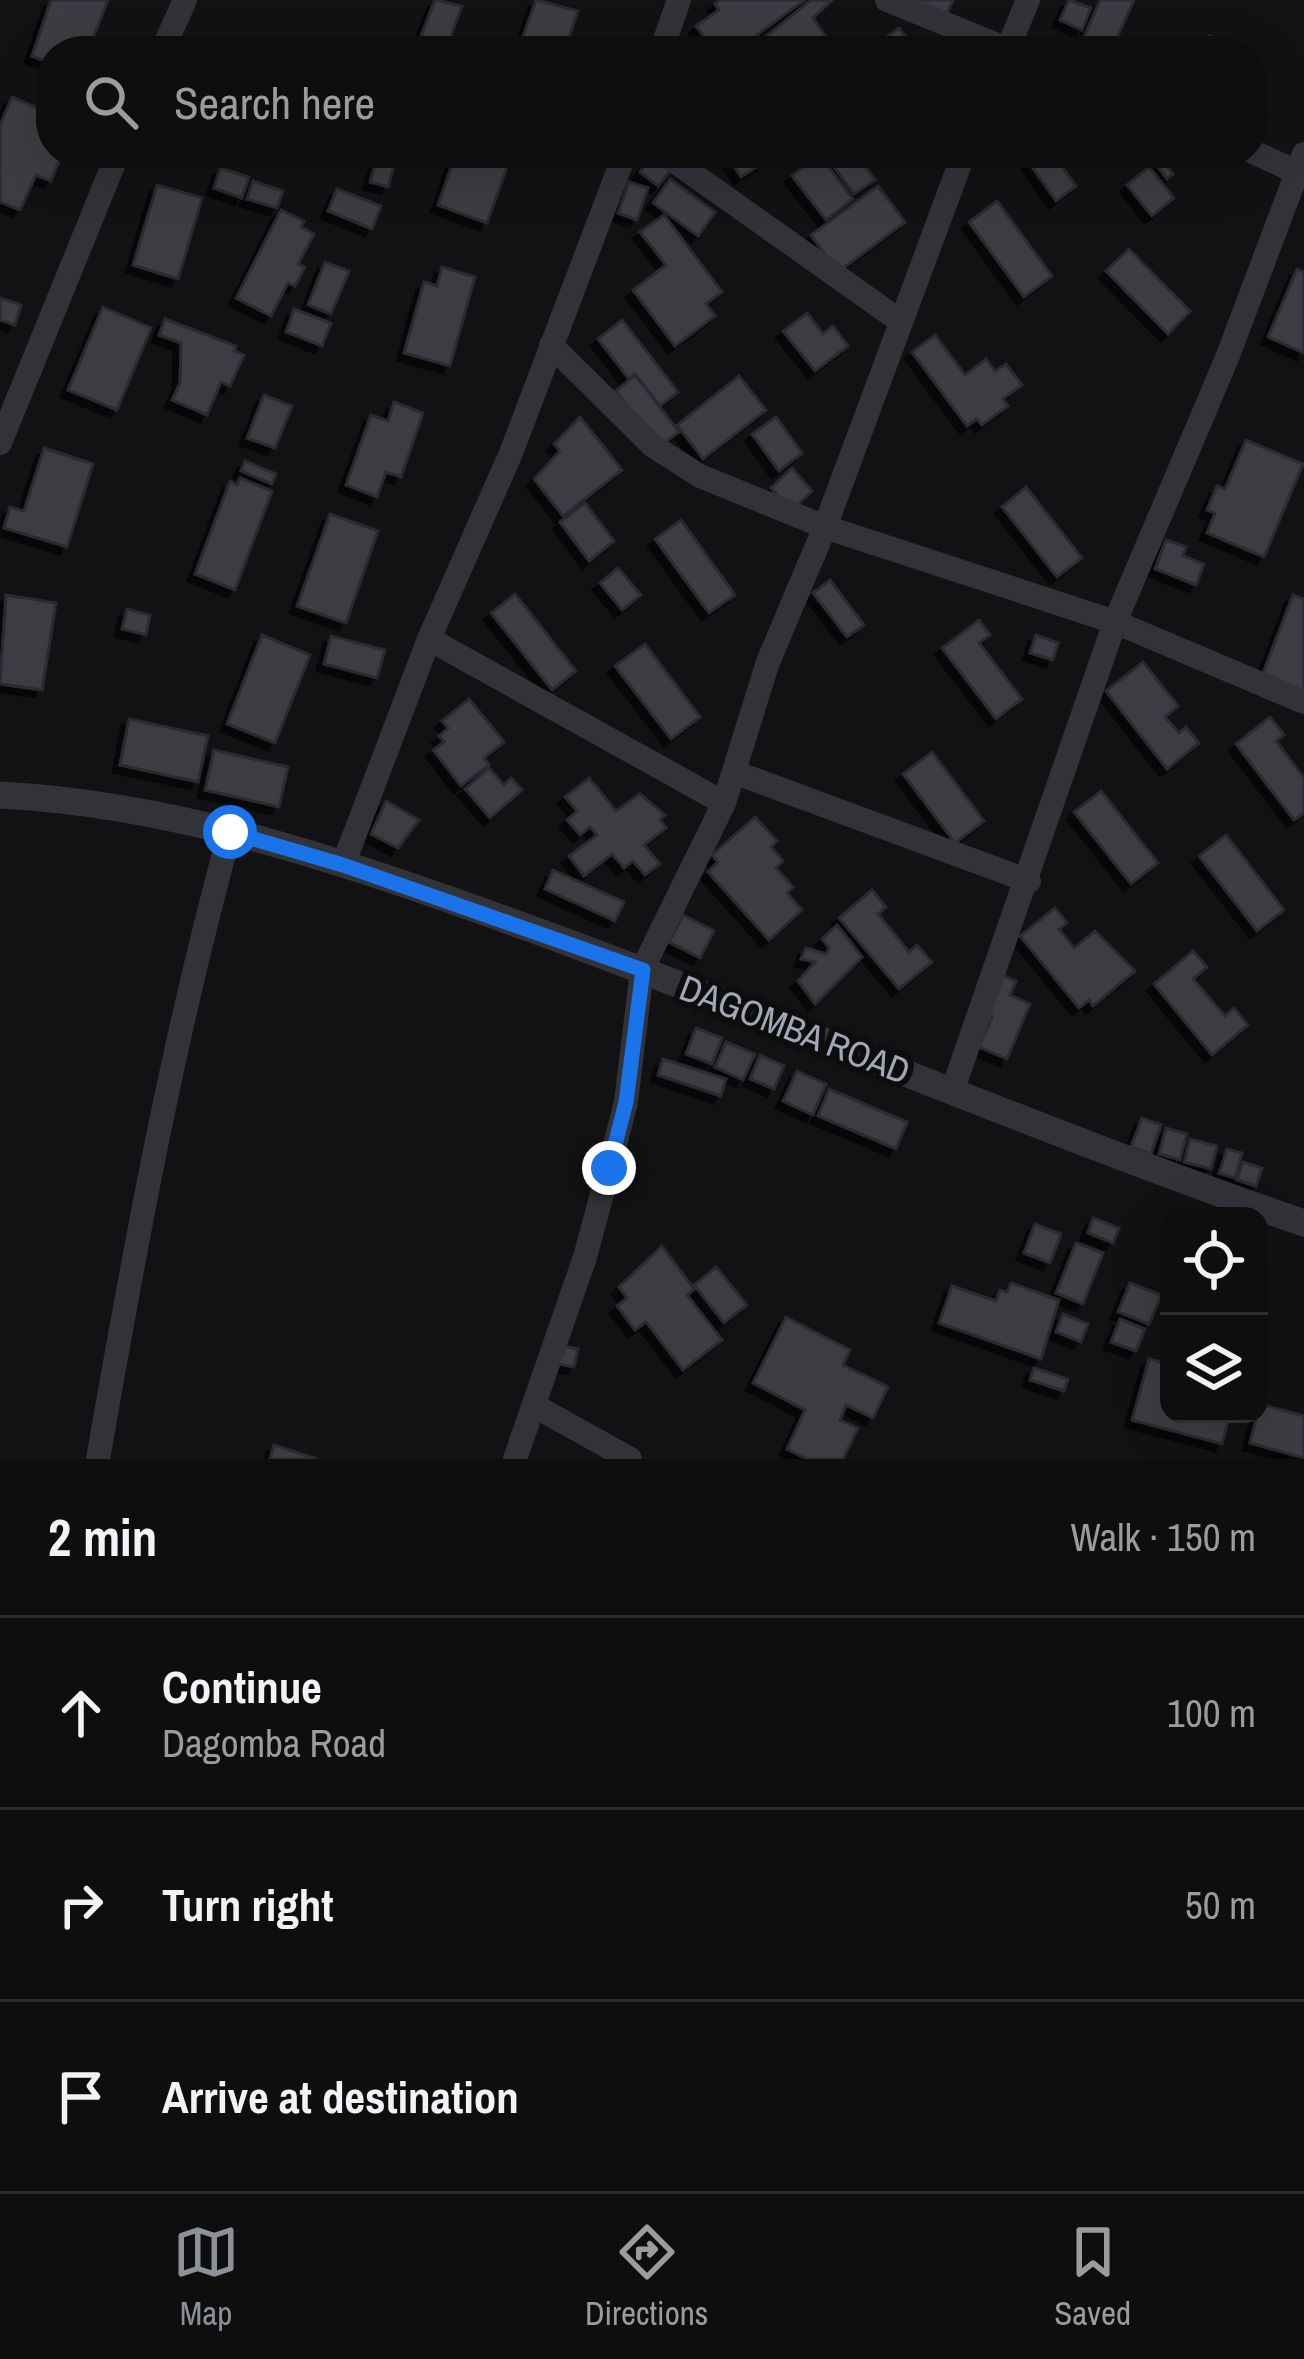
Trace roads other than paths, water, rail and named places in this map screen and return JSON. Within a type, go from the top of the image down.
[{"type":"street","points":[[169,36],[185,0]]},
{"type":"street","points":[[667,36],[679,0]]},
{"type":"street","points":[[887,0],[975,36]]},
{"type":"street","points":[[1014,36],[1028,0]]},
{"type":"street","points":[[953,1089],[1029,881],[1115,622],[1301,163],[1268,155]]},
{"type":"street","points":[[0,443],[12,370],[111,168]]},
{"type":"street","points":[[343,865],[429,639],[511,453],[619,168]]},
{"type":"street","points":[[684,168],[900,321]]},
{"type":"street","points":[[515,1459],[585,1257],[615,1146],[643,970],[724,803],[768,662],[825,527],[958,168]]},
{"type":"street","points":[[551,345],[670,459],[825,527],[1115,622],[1304,703]]},
{"type":"street","points":[[429,639],[724,803]]},
{"type":"street","points":[[734,772],[1029,881]]},
{"type":"street","name":"DAGOMBA ROAD","points":[[0,795],[52,797],[230,832],[343,865],[643,970],[953,1089],[1302,1214]]},
{"type":"street","points":[[98,1459],[147,1174],[188,985],[230,832]]},
{"type":"street","points":[[535,1406],[630,1459]]}]
